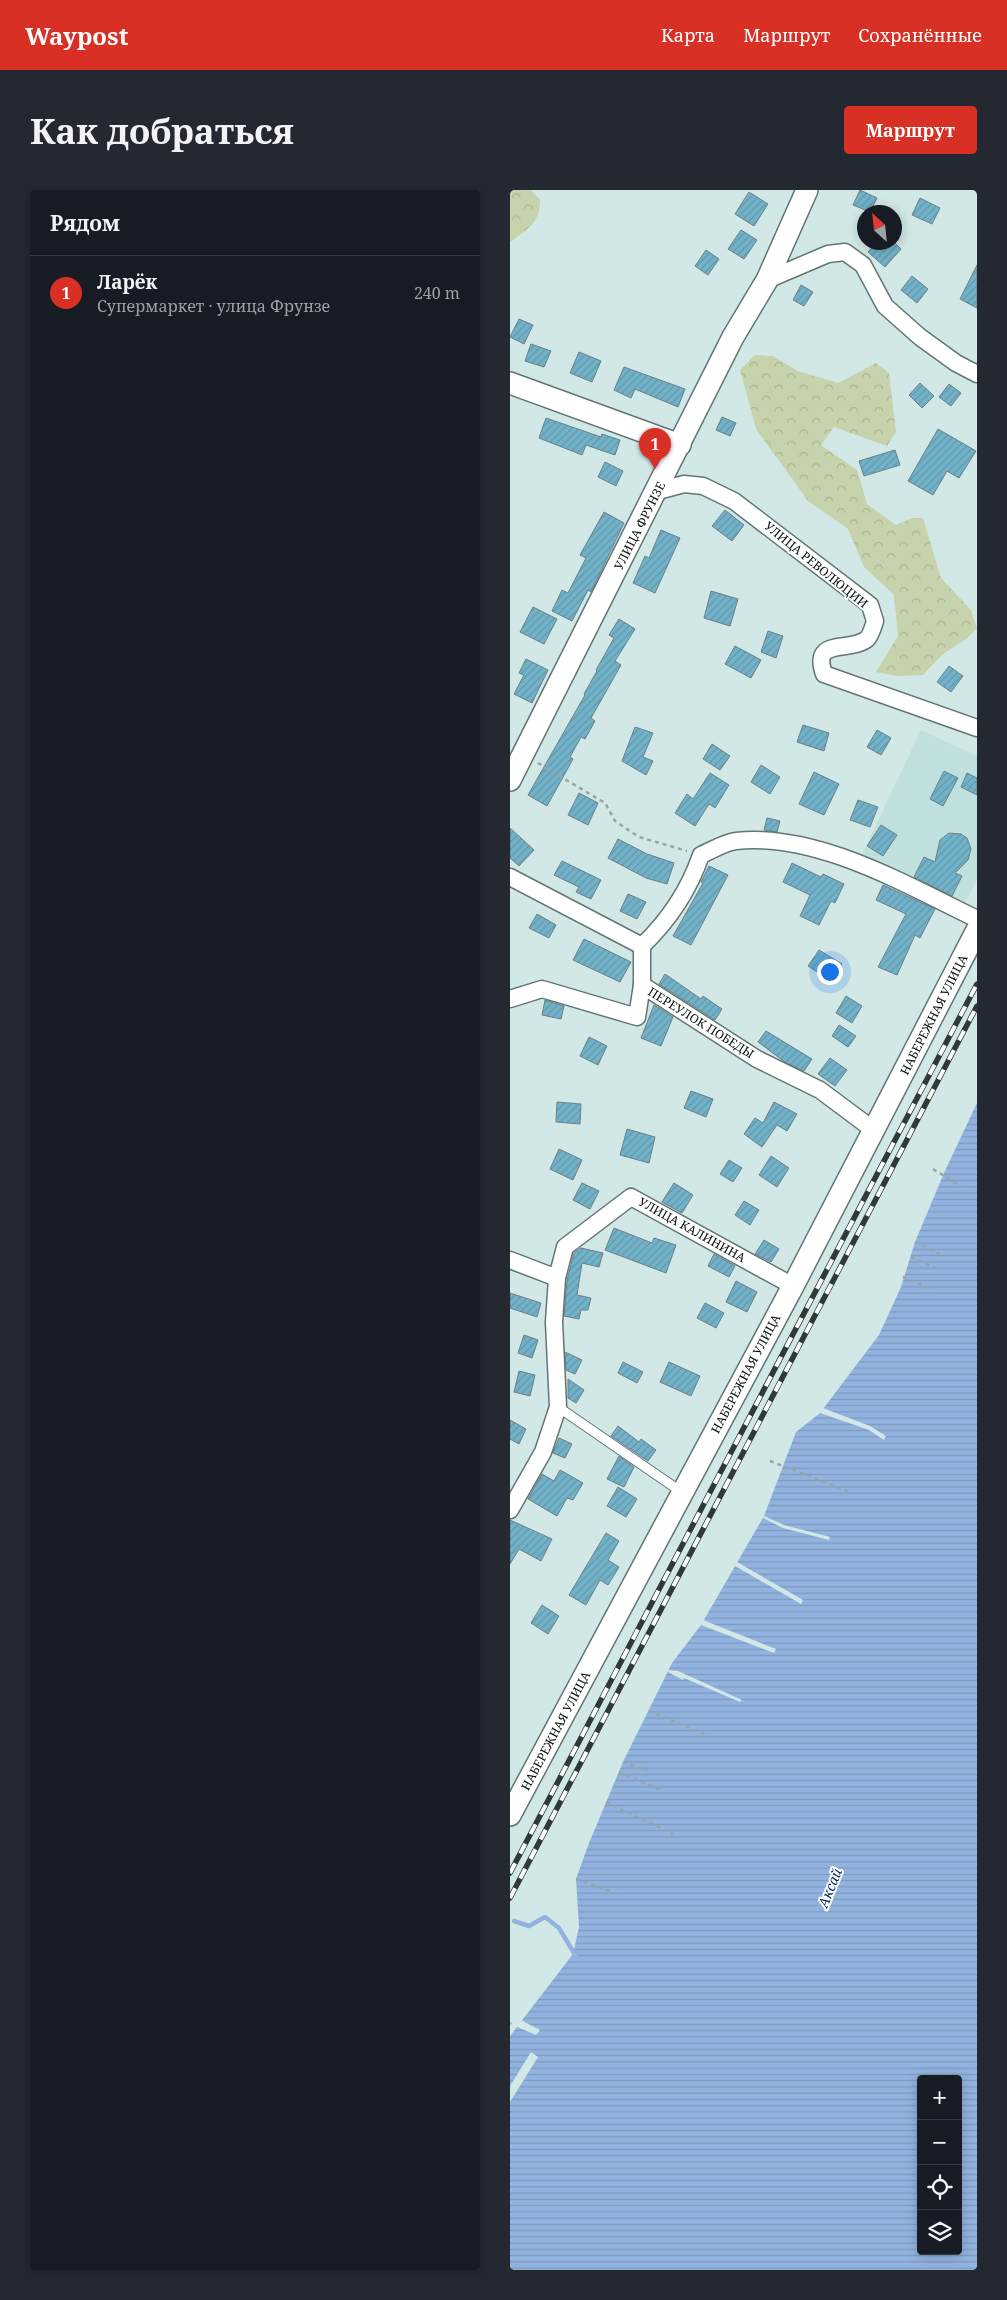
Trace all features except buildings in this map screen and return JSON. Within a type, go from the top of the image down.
[{"type":"street","name":"УЛИЦА ФРУНЗЕ","points":[[510,780],[658,491],[733,337],[767,280],[807,190]]},
{"type":"street","points":[[767,280],[828,254],[845,252],[863,265],[885,306],[920,337],[956,363],[977,374]]},
{"type":"street","points":[[510,383],[680,445]]},
{"type":"street","name":"УЛИЦА РЕВОЛЮЦИИ","points":[[658,491],[684,484],[703,486],[734,502],[870,605],[875,621],[869,637],[860,643],[830,648],[823,654],[820,663],[824,674],[977,728]]},
{"type":"street","points":[[642,986],[642,946],[656,932],[691,883],[701,855],[734,841],[774,840],[840,856],[977,919]]},
{"type":"street","points":[[510,878],[642,946]]},
{"type":"street","name":"НАБЕРЕЖНАЯ УЛИЦА","points":[[510,1816],[793,1286],[977,930]]},
{"type":"street","name":"ПЕРЕУЛОК ПОБЕДЫ","points":[[510,999],[542,989],[637,1018],[642,986],[757,1058],[820,1090],[874,1131]]},
{"type":"street","name":"УЛИЦА КАЛИНИНА","points":[[557,1278],[565,1247],[632,1196],[793,1286]]},
{"type":"street","points":[[510,1260],[557,1278],[554,1322],[558,1407],[543,1452],[510,1510]]},
{"type":"lane","points":[[558,1407],[683,1493]]},
{"type":"path","points":[[524,755],[605,803],[615,821],[639,837],[701,855]]},
{"type":"path","points":[[933,1169],[961,1186]]},
{"type":"path","points":[[915,1242],[940,1254]]},
{"type":"path","points":[[911,1257],[934,1267]]},
{"type":"path","points":[[903,1278],[929,1288]]},
{"type":"path","points":[[770,1461],[850,1492]]},
{"type":"path","points":[[649,1711],[709,1736]]},
{"type":"path","points":[[623,1762],[647,1771]]},
{"type":"path","points":[[619,1772],[661,1790]]},
{"type":"path","points":[[606,1802],[674,1834]]},
{"type":"path","points":[[576,1879],[621,1895]]},
{"type":"shaded area","points":[[921,730],[977,756],[977,879],[963,907],[860,859]]},
{"type":"green space","points":[[510,190],[531,190],[540,200],[538,214],[532,225],[510,242]]},
{"type":"green space","points":[[755,355],[773,356],[798,371],[838,383],[876,363],[889,373],[896,432],[887,446],[834,427],[821,445],[857,470],[867,504],[896,525],[912,518],[923,518],[941,578],[971,610],[977,628],[965,640],[943,654],[923,675],[897,676],[876,672],[898,636],[894,595],[864,567],[848,529],[808,501],[756,429],[740,370]]},
{"type":"water","name":"Аксай","points":[[977,1103],[977,2270],[510,2270],[510,2036],[573,1954],[579,1927],[576,1879],[623,1762],[672,1663],[701,1625],[764,1516],[796,1432],[820,1413],[879,1335],[901,1287],[915,1242],[944,1173]]},
{"type":"pier","points":[[823,1408],[870,1426],[886,1436],[884,1440],[869,1430],[820,1413]]},
{"type":"pier","points":[[764,1516],[784,1525],[830,1537],[829,1540],[783,1528],[763,1518]]},
{"type":"pier","points":[[737,1562],[803,1600],[801,1604],[735,1566]]},
{"type":"pier","points":[[703,1620],[776,1649],[774,1653],[701,1625]]},
{"type":"pier","points":[[669,1670],[678,1671],[742,1700],[740,1702],[684,1678],[683,1680],[668,1672]]},
{"type":"pier","points":[[520,2020],[540,2030],[536,2035],[515,2026]]},
{"type":"pier","points":[[531,2052],[538,2057],[510,2102],[510,2086]]},
{"type":"waterway","points":[[514,1921],[529,1926],[545,1917],[559,1928],[577,1958]]},
{"type":"railway","points":[[510,1873],[977,984]]},
{"type":"railway","points":[[510,1898],[977,1006]]},
{"type":"place","name":"Ларёк","points":[[655,469]]}]
